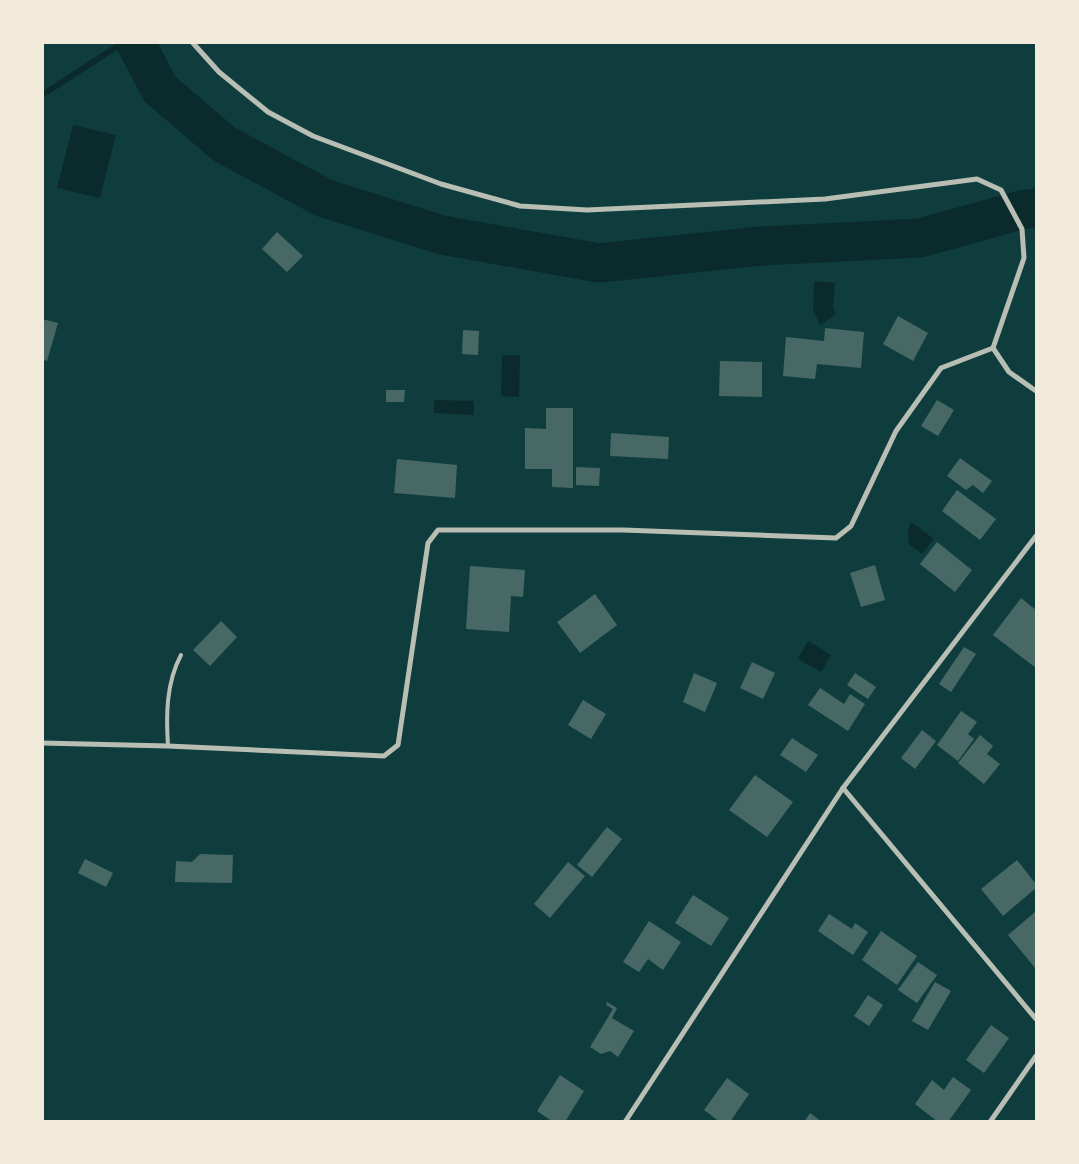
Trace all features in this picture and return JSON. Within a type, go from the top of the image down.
[{"type":"street","points":[[42,743],[168,746],[384,756],[398,746],[428,543],[438,530],[623,530],[836,538],[851,526],[896,431],[942,368],[993,348],[1024,258],[1022,229],[1001,190],[977,179],[824,199],[587,210],[520,206],[440,184],[313,136],[268,112],[219,72],[192,42]]},
{"type":"street","points":[[993,348],[1009,372],[1036,391]]},
{"type":"street","points":[[625,1122],[843,788],[1036,536]]},
{"type":"street","points":[[843,788],[1036,1020]]},
{"type":"street","points":[[990,1122],[1036,1056]]},
{"type":"lane","points":[[168,746],[166,714],[175,667],[181,655]]},
{"type":"water","points":[[73,125],[116,135],[100,198],[57,188]]},
{"type":"water","points":[[814,281],[835,283],[833,307],[836,314],[820,325],[813,309]]},
{"type":"water","points":[[502,355],[520,355],[519,397],[501,396]]},
{"type":"water","points":[[434,400],[474,401],[474,415],[434,413]]},
{"type":"water","points":[[911,522],[934,539],[922,554],[909,544],[908,530]]},
{"type":"water","points":[[808,641],[831,655],[821,672],[798,659]]},
{"type":"building","points":[[277,232],[303,256],[287,272],[262,249]]},
{"type":"building","points":[[898,316],[928,333],[913,361],[883,344]]},
{"type":"building","points":[[42,319],[58,323],[47,361],[42,359]]},
{"type":"building","points":[[825,328],[864,332],[861,368],[817,364],[815,379],[783,376],[786,337],[824,341]]},
{"type":"building","points":[[463,330],[479,331],[478,355],[462,354]]},
{"type":"building","points":[[720,361],[762,362],[762,397],[719,396]]},
{"type":"building","points":[[386,390],[405,390],[404,402],[386,402]]},
{"type":"building","points":[[937,400],[954,410],[938,436],[921,426]]},
{"type":"building","points":[[546,408],[573,408],[573,488],[552,487],[552,469],[525,469],[525,428],[546,429]]},
{"type":"building","points":[[611,433],[669,437],[668,459],[610,456]]},
{"type":"building","points":[[960,458],[992,481],[983,493],[973,485],[966,490],[947,476]]},
{"type":"building","points":[[397,459],[457,465],[455,498],[394,493]]},
{"type":"building","points":[[576,467],[600,468],[599,486],[576,485]]},
{"type":"building","points":[[957,490],[996,519],[980,540],[942,511]]},
{"type":"building","points":[[937,542],[972,570],[955,592],[920,564]]},
{"type":"building","points":[[875,565],[885,600],[861,607],[850,573]]},
{"type":"building","points":[[470,566],[525,570],[523,597],[511,596],[509,632],[466,629]]},
{"type":"building","points":[[595,594],[617,625],[580,653],[557,622]]},
{"type":"building","points":[[1021,598],[1036,610],[1036,668],[993,635]]},
{"type":"building","points":[[221,621],[237,637],[210,666],[193,650]]},
{"type":"building","points":[[964,647],[976,654],[951,692],[939,684]]},
{"type":"building","points":[[752,662],[775,673],[763,699],[740,688]]},
{"type":"building","points":[[694,673],[717,683],[705,712],[683,702]]},
{"type":"building","points":[[855,673],[876,687],[868,699],[847,685]]},
{"type":"building","points":[[820,688],[844,704],[850,694],[865,704],[848,731],[808,705]]},
{"type":"building","points":[[583,700],[606,714],[591,739],[568,725]]},
{"type":"building","points":[[961,711],[977,722],[968,734],[974,739],[958,761],[937,745]]},
{"type":"building","points":[[922,730],[936,741],[915,769],[901,758]]},
{"type":"building","points":[[980,735],[993,746],[987,754],[1000,764],[984,784],[958,763]]},
{"type":"building","points":[[792,738],[818,755],[806,772],[780,755]]},
{"type":"building","points":[[755,775],[793,802],[767,837],[729,810]]},
{"type":"building","points":[[607,827],[622,839],[592,877],[577,865]]},
{"type":"building","points":[[200,854],[233,855],[232,883],[175,882],[176,861],[192,862]]},
{"type":"building","points":[[85,859],[113,873],[106,887],[78,873]]},
{"type":"building","points":[[1017,860],[1036,884],[1036,888],[1003,916],[981,889]]},
{"type":"building","points":[[568,862],[585,876],[550,918],[534,904]]},
{"type":"building","points":[[693,895],[729,918],[711,946],[675,923]]},
{"type":"building","points":[[1036,911],[1036,966],[1035,968],[1008,935]]},
{"type":"building","points":[[829,914],[852,929],[855,923],[868,932],[853,955],[818,931]]},
{"type":"building","points":[[649,921],[681,942],[663,970],[648,959],[639,972],[623,962]]},
{"type":"building","points":[[881,931],[917,956],[897,985],[862,960]]},
{"type":"building","points":[[918,962],[937,975],[917,1003],[898,990]]},
{"type":"building","points":[[935,982],[951,991],[928,1030],[912,1021]]},
{"type":"building","points":[[868,995],[883,1005],[869,1026],[854,1016]]},
{"type":"building","points":[[607,1002],[617,1008],[612,1018],[634,1031],[618,1057],[610,1051],[601,1054],[590,1047],[613,1009],[606,1005]]},
{"type":"building","points":[[991,1025],[1009,1038],[984,1073],[966,1060]]},
{"type":"building","points":[[560,1075],[584,1091],[565,1122],[553,1122],[537,1111]]},
{"type":"building","points":[[953,1077],[971,1090],[948,1122],[938,1122],[915,1104],[932,1080],[944,1090]]},
{"type":"building","points":[[727,1078],[749,1094],[730,1122],[720,1122],[704,1110]]},
{"type":"building","points":[[810,1113],[822,1122],[804,1122]]},
{"type":"waterway","points":[[42,95],[124,42]]},
{"type":"waterway","points":[[135,42],[160,89],[224,144],[324,198],[442,235],[599,263],[761,246],[920,238],[1021,210],[1036,208]]}]
